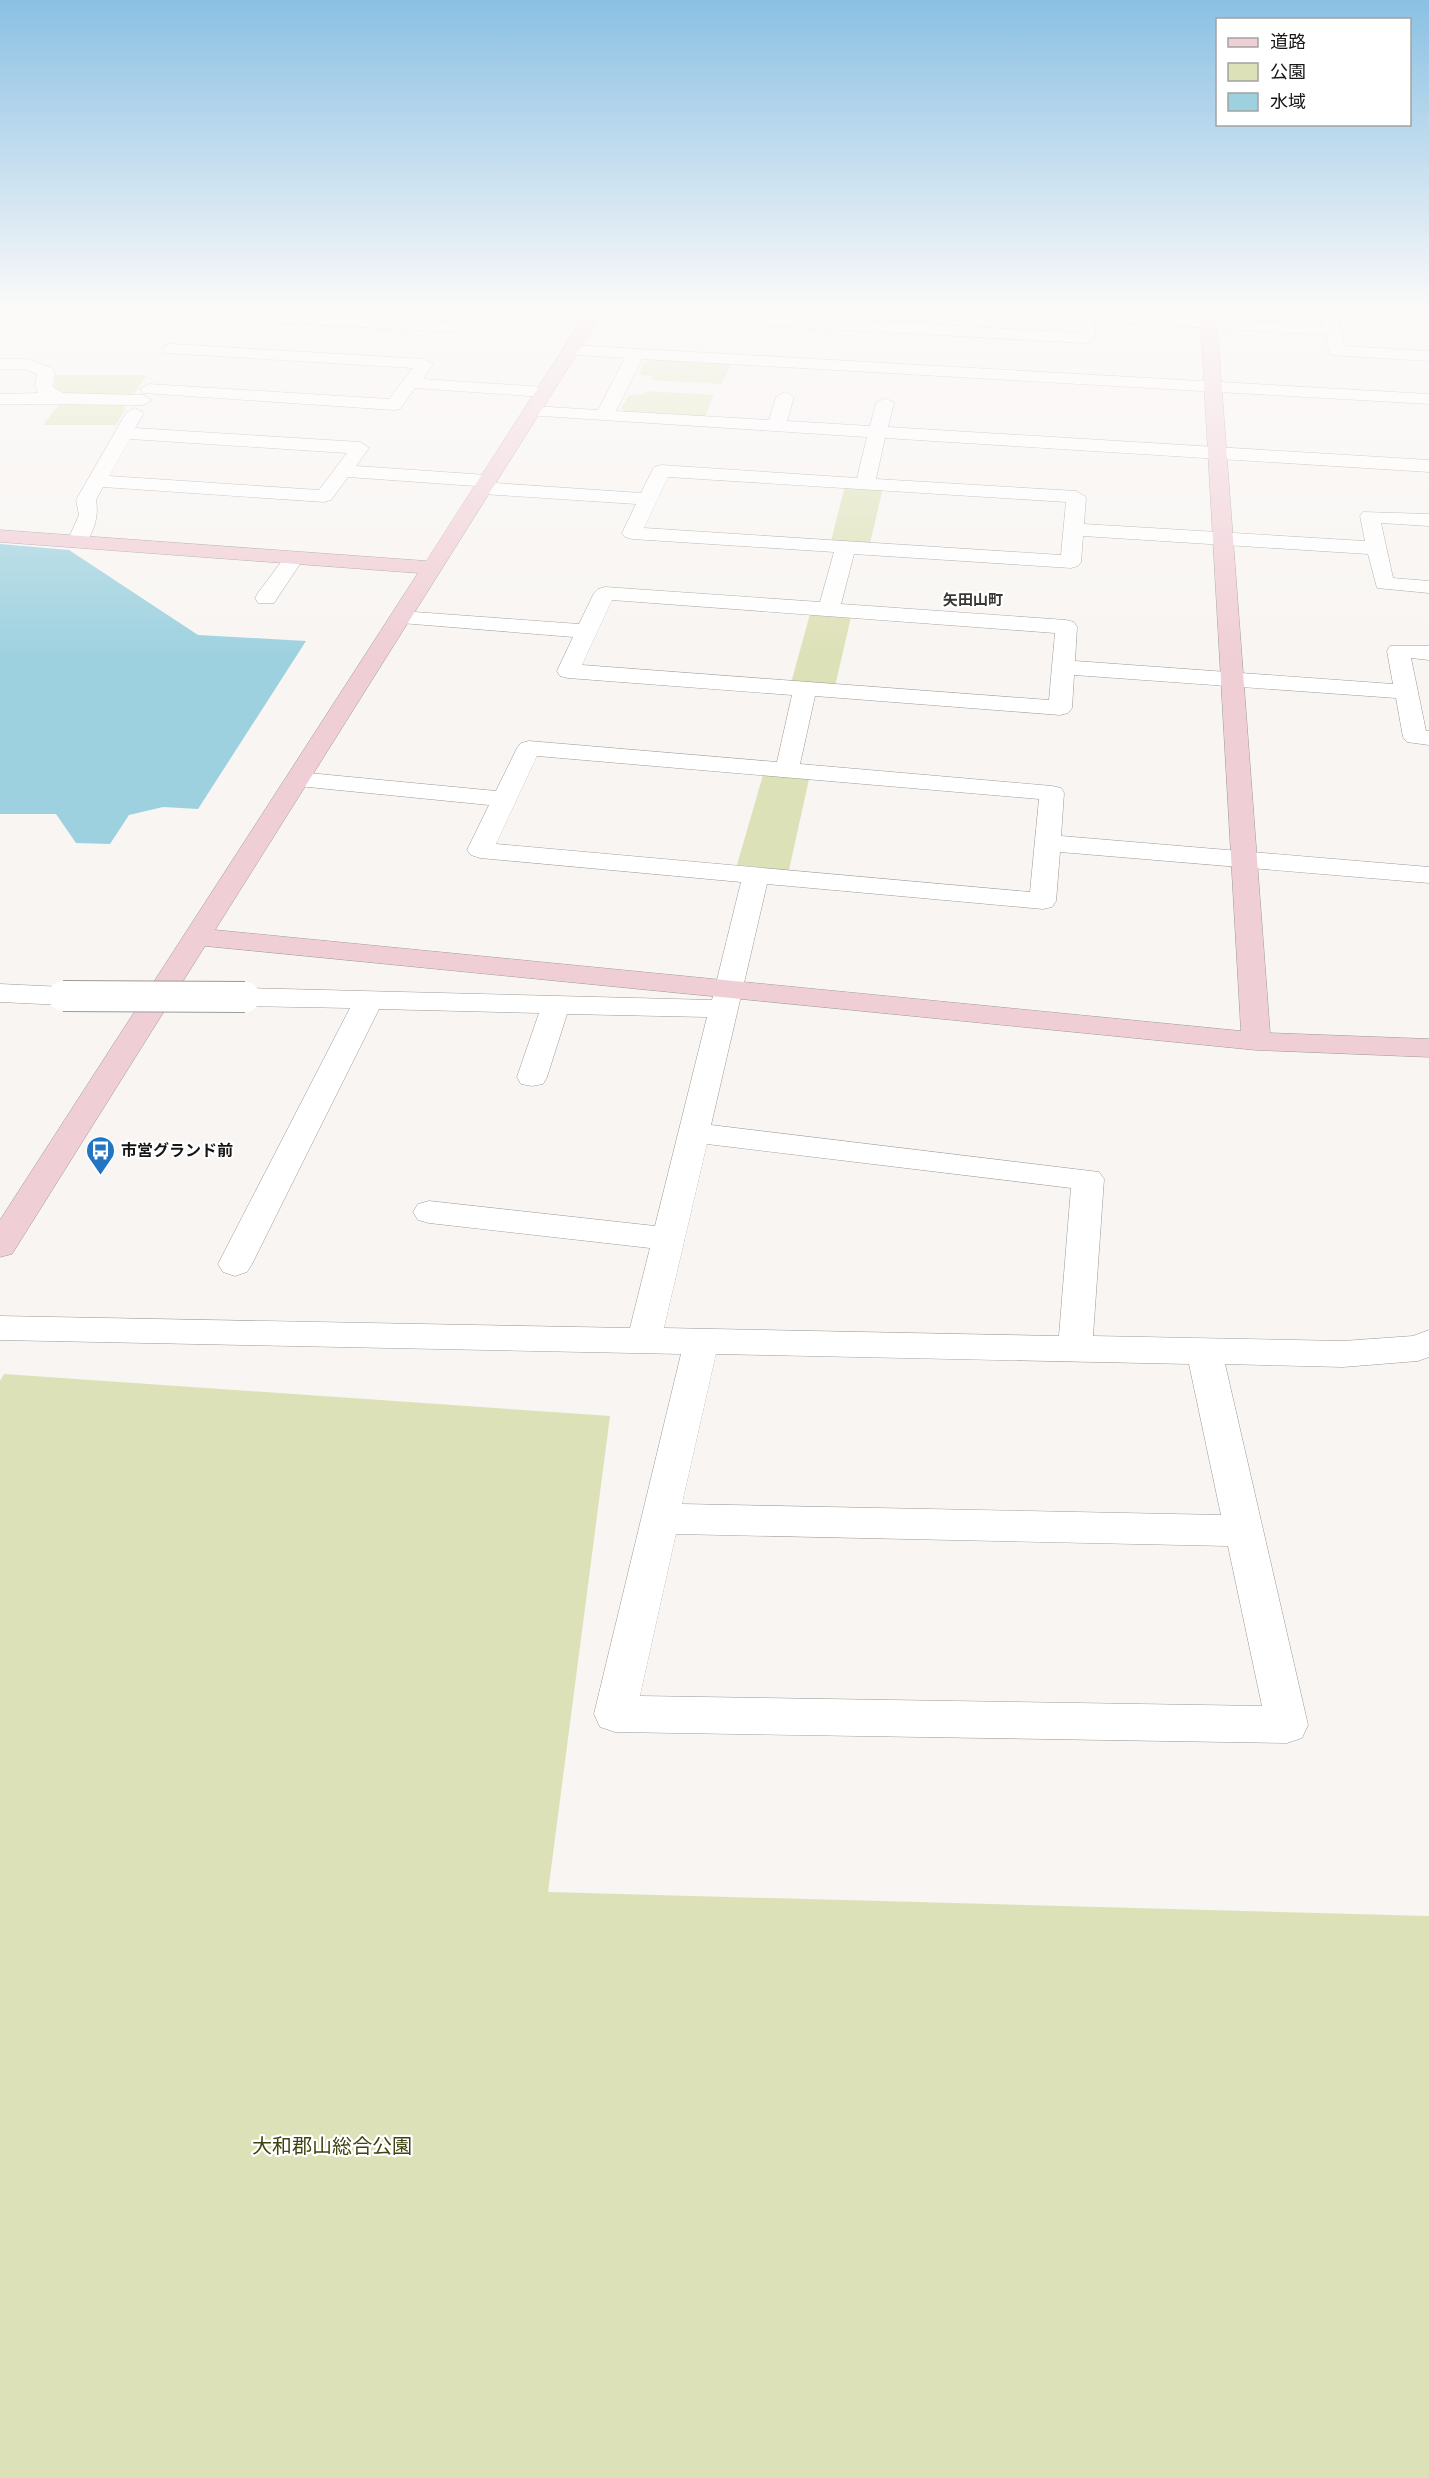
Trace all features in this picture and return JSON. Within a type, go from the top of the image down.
[{"type":"street","points":[[77,542],[89,515],[86,500],[127,428]]},
{"type":"street","points":[[0,1246],[521,428]]},
{"type":"street","points":[[803,428],[1429,466]]},
{"type":"street","points":[[865,483],[877,428]]},
{"type":"street","points":[[1215,428],[1256,1041]]},
{"type":"street","points":[[96,481],[324,496],[360,448],[124,433]]},
{"type":"street","points":[[342,471],[647,499]]},
{"type":"street","points":[[661,471],[865,483],[1076,497],[1071,562],[632,533],[661,471]]},
{"type":"street","points":[[1429,520],[1370,516],[1384,584],[1429,587]]},
{"type":"street","points":[[1073,529],[1377,548]]},
{"type":"street","points":[[0,536],[432,568]]},
{"type":"street","points":[[829,610],[846,547]]},
{"type":"street","points":[[266,598],[294,558]]},
{"type":"street","points":[[605,593],[829,610],[1066,627],[1060,708],[568,671],[605,593]]},
{"type":"street","points":[[400,617],[587,631]]},
{"type":"street","points":[[1429,653],[1398,651],[1415,736],[1429,738]]},
{"type":"street","points":[[1063,667],[1406,692]]},
{"type":"street","points":[[787,770],[805,689]]},
{"type":"street","points":[[529,748],[787,770],[1052,793],[1043,901],[480,850],[529,748]]},
{"type":"street","points":[[298,779],[504,799]]},
{"type":"street","points":[[1048,843],[1429,875]]},
{"type":"street","points":[[644,1340],[728,999],[756,875]]},
{"type":"street","points":[[197,937],[728,999],[1256,1041],[1429,1048]]},
{"type":"street","points":[[0,993],[556,1004],[728,999]]},
{"type":"street","points":[[235,1264],[369,1000]]},
{"type":"street","points":[[532,1077],[556,1004]]},
{"type":"street","points":[[695,1133],[1088,1179],[1075,1348]]},
{"type":"street","points":[[429,1212],[669,1239]]},
{"type":"street","points":[[0,1328],[1343,1354],[1418,1348],[1429,1343]]},
{"type":"street","points":[[701,1341],[615,1714],[1287,1725],[1204,1351]]},
{"type":"street","points":[[660,1519],[1244,1531]]},
{"type":"green space","points":[[845,486],[883,488],[870,543],[831,541]]},
{"type":"green space","points":[[810,614],[851,617],[835,686],[791,683]]},
{"type":"green space","points":[[763,775],[809,779],[789,870],[737,865]]},
{"type":"green space","name":"大和郡山総合公園","points":[[4,1374],[610,1416],[548,1892],[1429,1916],[1429,2478],[0,2478],[0,1381]]},
{"type":"water","points":[[0,544],[69,550],[198,635],[306,641],[198,809],[163,807],[129,815],[110,844],[76,843],[56,814],[0,814]]},
{"type":"place","name":"市営グランド前","points":[[100,1176]]},
{"type":"district","name":"矢田山町","points":[[973,600]]}]
